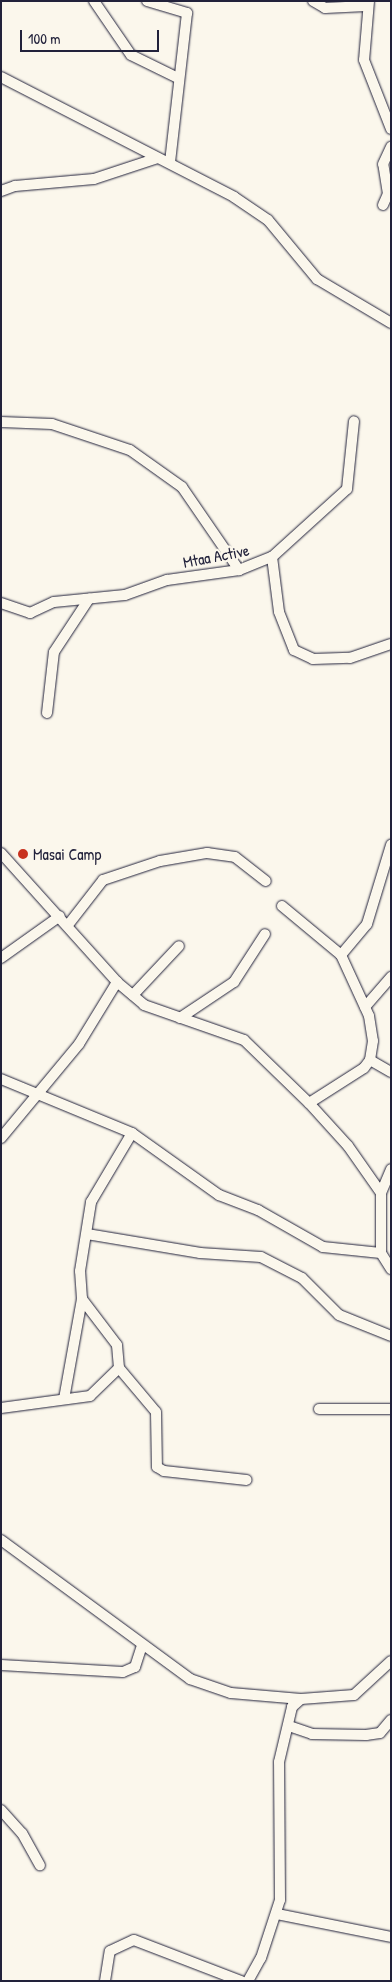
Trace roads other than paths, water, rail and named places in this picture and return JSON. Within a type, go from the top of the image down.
[{"type":"street","points":[[94,1],[131,55],[176,77]]},
{"type":"street","points":[[147,1],[187,13],[176,77],[170,163]]},
{"type":"street","points":[[313,1],[324,8],[368,4],[364,60],[391,129]]},
{"type":"street","points":[[1,77],[170,163],[268,220],[317,279],[391,323]]},
{"type":"street","points":[[383,205],[388,194],[383,164],[391,147]]},
{"type":"street","points":[[1,191],[15,186],[94,179],[158,158]]},
{"type":"street","name":"Mtaa Active","points":[[1,602],[30,613],[54,602],[89,599],[239,570],[272,558],[347,489],[354,421]]},
{"type":"street","points":[[1,422],[52,424],[130,450],[182,487],[239,570]]},
{"type":"street","points":[[272,558],[279,612],[294,650],[313,659],[350,658],[391,644]]},
{"type":"street","points":[[47,712],[54,652],[89,599]]},
{"type":"street","points":[[341,955],[368,924],[391,845]]},
{"type":"street","points":[[1,853],[60,916],[116,982],[154,1012],[180,1018],[244,1040],[309,1103],[348,1146],[381,1193]]},
{"type":"street","points":[[68,925],[103,880],[160,861],[207,853],[235,857],[266,881]]},
{"type":"street","points":[[282,906],[341,955],[365,1006],[372,1040],[370,1060],[309,1103]]},
{"type":"street","points":[[1,958],[60,916]]},
{"type":"street","points":[[180,1018],[234,982],[265,934]]},
{"type":"street","points":[[133,995],[179,946]]},
{"type":"street","points":[[365,1006],[391,977]]},
{"type":"street","points":[[1,1138],[78,1044],[116,982]]},
{"type":"street","points":[[370,1060],[391,1072]]},
{"type":"street","points":[[1,1079],[132,1133],[219,1195],[284,1223],[323,1247],[381,1253]]},
{"type":"street","points":[[64,1399],[82,1299],[87,1234],[99,1183],[132,1133]]},
{"type":"street","points":[[391,1169],[381,1193],[381,1253],[391,1270]]},
{"type":"street","points":[[87,1234],[200,1253],[261,1257],[302,1278],[339,1315],[391,1336]]},
{"type":"street","points":[[82,1299],[117,1345],[120,1368],[156,1412],[156,1467],[164,1471],[247,1480]]},
{"type":"street","points":[[1,1408],[96,1393],[120,1368]]},
{"type":"street","points":[[319,1410],[391,1409]]},
{"type":"street","points":[[1,1540],[142,1646],[190,1679],[215,1689],[262,1698],[300,1700],[354,1696],[391,1661]]},
{"type":"street","points":[[1,1665],[123,1672],[135,1667],[142,1646]]},
{"type":"street","points":[[248,1981],[277,1914],[281,1885],[279,1762],[292,1707],[300,1700]]},
{"type":"street","points":[[289,1726],[312,1734],[366,1735],[380,1732],[391,1720]]},
{"type":"street","points":[[1,1810],[22,1833],[40,1865]]},
{"type":"street","points":[[277,1914],[391,1937]]},
{"type":"street","points":[[105,1981],[110,1951],[134,1940],[241,1981]]},
{"type":"place","name":"Masai Camp","points":[[23,854]]}]
